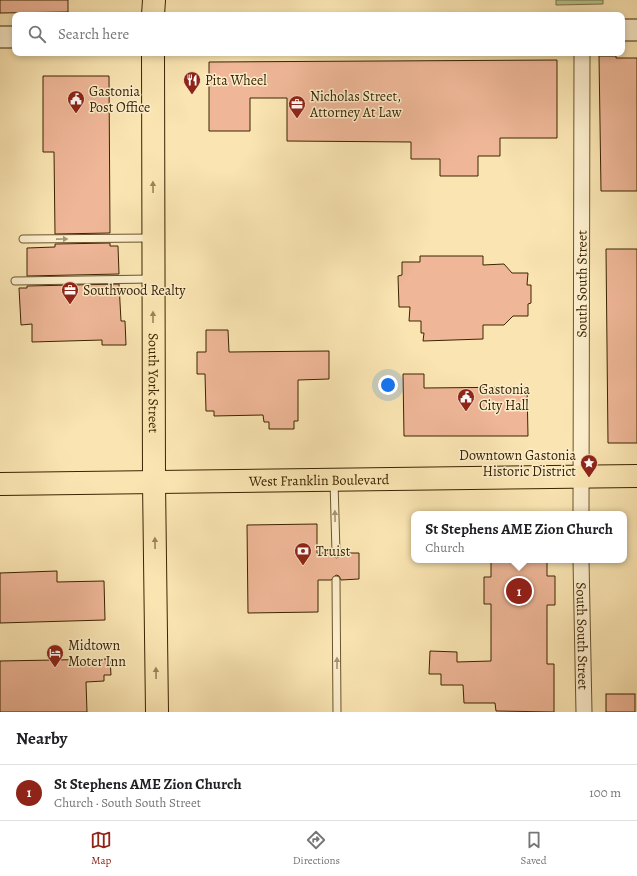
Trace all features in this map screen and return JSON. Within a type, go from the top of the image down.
[{"type":"main road","points":[[154,0],[154,12]]},
{"type":"main road","name":"South York Street","points":[[154,56],[153,279],[156,712]]},
{"type":"main road","name":"West Franklin Boulevard","points":[[0,484],[637,476]]},
{"type":"street","points":[[625,30],[637,30]]},
{"type":"street","points":[[0,37],[12,37]]},
{"type":"street","name":"South South Street","points":[[581,511],[582,56]]},
{"type":"street","name":"South South Street","points":[[581,563],[584,712]]},
{"type":"lane","points":[[24,239],[154,238]]},
{"type":"lane","points":[[15,281],[153,279]]},
{"type":"lane","points":[[334,480],[336,553]]},
{"type":"lane","points":[[336,580],[337,712]]},
{"type":"green space","points":[[556,0],[603,0],[603,4],[556,5]]},
{"type":"building","points":[[0,0],[68,0],[68,12],[0,13]]},
{"type":"building","points":[[599,56],[637,58],[637,191],[601,191]]},
{"type":"building","points":[[557,60],[557,138],[500,138],[500,156],[478,156],[478,176],[440,176],[440,159],[411,159],[411,142],[287,141],[287,98],[250,98],[250,131],[209,131],[209,62]]},
{"type":"building","name":"Gastonia Post Office","points":[[43,76],[109,76],[110,233],[55,234],[54,152],[43,152]]},
{"type":"building","points":[[110,243],[110,246],[118,246],[119,274],[27,276],[27,248],[55,247],[55,244]]},
{"type":"building","points":[[606,249],[637,249],[637,443],[608,443]]},
{"type":"building","points":[[420,256],[483,256],[483,265],[504,264],[512,273],[528,273],[527,285],[531,285],[531,303],[528,304],[528,316],[513,316],[504,325],[483,325],[483,339],[423,341],[424,333],[421,333],[421,321],[409,321],[410,307],[399,307],[398,276],[402,275],[402,262],[420,262]]},
{"type":"building","name":"Southwood Realty","points":[[119,284],[121,321],[125,321],[126,345],[102,345],[102,340],[32,342],[32,324],[21,325],[19,288],[27,288],[27,286]]},
{"type":"building","points":[[206,330],[228,330],[229,352],[329,351],[329,379],[298,380],[298,421],[294,421],[294,429],[269,429],[269,422],[264,422],[263,415],[214,416],[214,411],[206,411],[205,374],[197,374],[197,352],[206,352]]},
{"type":"building","name":"Gastonia City Hall","points":[[403,374],[424,374],[424,388],[527,387],[528,436],[404,436]]},
{"type":"building","name":"Truist","points":[[317,524],[317,553],[331,553],[336,558],[339,557],[341,553],[359,553],[359,579],[341,580],[339,576],[336,575],[331,580],[318,580],[318,612],[248,613],[247,525]]},
{"type":"building","points":[[491,563],[547,563],[547,576],[555,576],[555,605],[547,605],[547,664],[554,664],[554,712],[496,711],[495,703],[464,703],[463,685],[441,685],[441,674],[429,674],[430,651],[457,652],[457,662],[491,661],[491,604],[484,604],[484,577],[491,577]]},
{"type":"building","points":[[57,571],[57,582],[104,581],[105,620],[0,623],[0,573]]},
{"type":"building","points":[[110,659],[111,675],[104,675],[104,681],[86,682],[87,712],[0,712],[0,661]]},
{"type":"building","points":[[606,694],[635,694],[635,712],[606,712]]},
{"type":"place","name":"Pita Wheel","points":[[192,95]]},
{"type":"place","name":"Gastonia Post Office","points":[[76,114]]},
{"type":"place","name":"Nicholas Street, Attorney At Law","points":[[297,119]]},
{"type":"place","name":"Southwood Realty","points":[[70,305]]},
{"type":"place","name":"Gastonia City Hall","points":[[466,412]]},
{"type":"place","name":"Downtown Gastonia Historic District","points":[[589,478]]},
{"type":"place","name":"Truist","points":[[303,566]]},
{"type":"place","name":"St Stephens AME Zion Church","points":[[519,591]]},
{"type":"place","name":"Midtown Moter Inn","points":[[55,668]]}]
